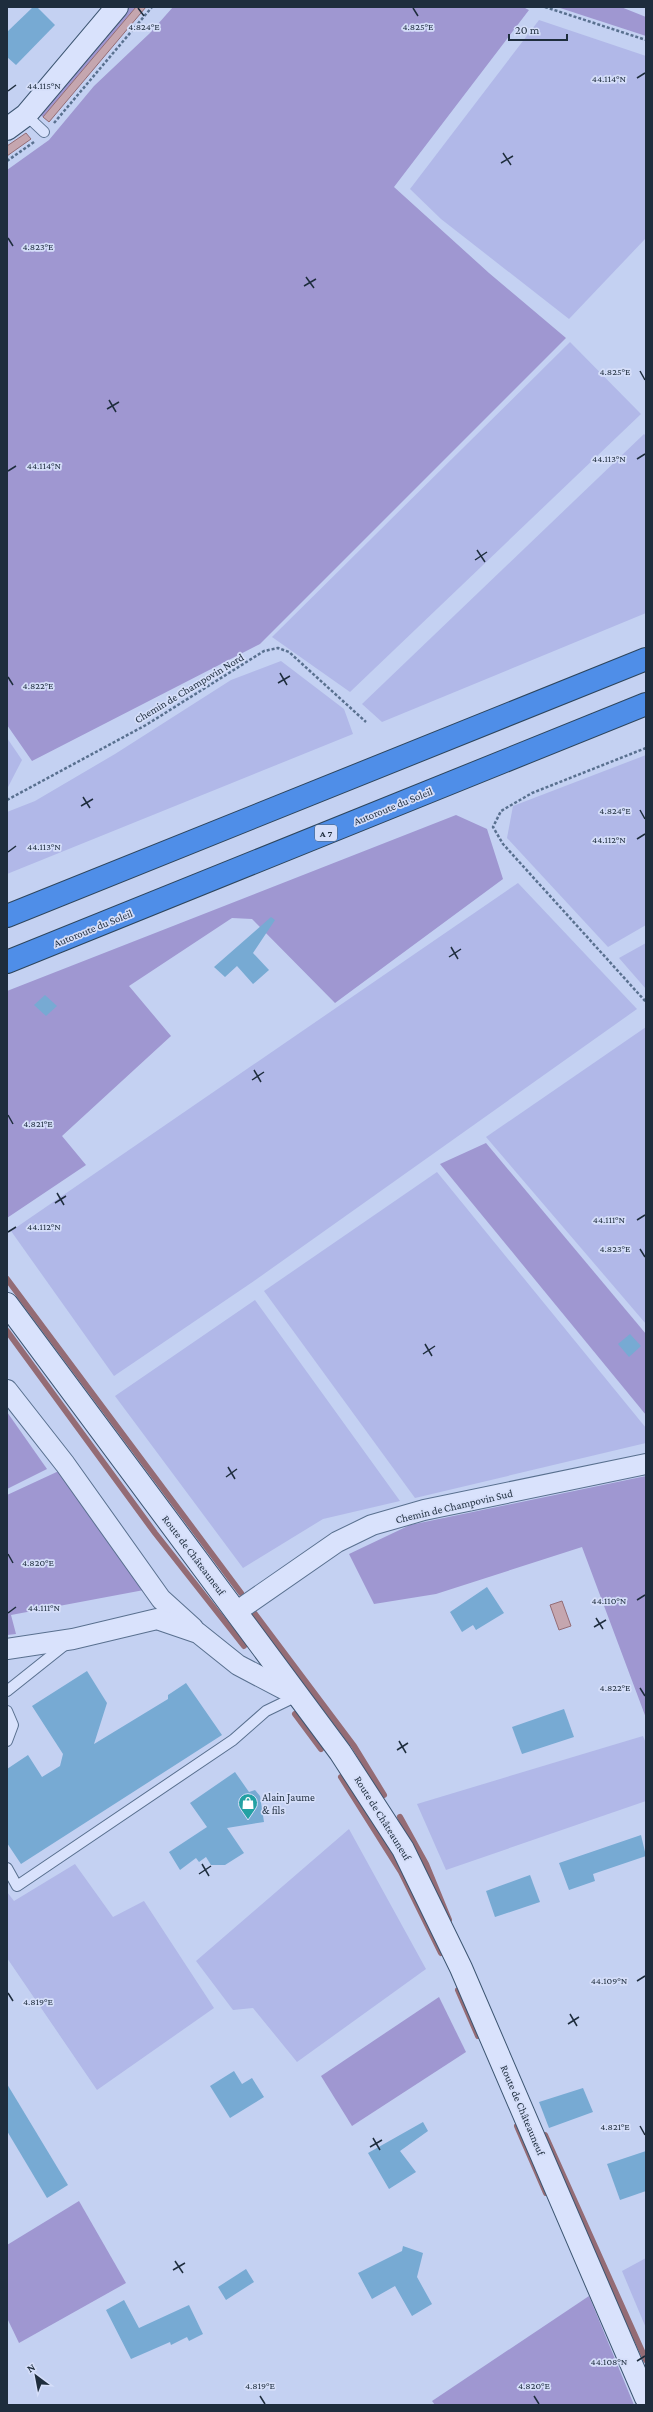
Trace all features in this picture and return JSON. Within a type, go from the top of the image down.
[{"type":"highway","points":[[7,916],[646,659]]},
{"type":"highway","name":"Autoroute du Soleil","points":[[7,962],[646,704]]},
{"type":"main road","points":[[7,129],[26,115],[117,7]]},
{"type":"main road","name":"Route de Châteauneuf","points":[[7,1304],[340,1752],[404,1849],[461,1968],[646,2398]]},
{"type":"street","points":[[7,1390],[65,1464],[161,1599],[198,1633],[238,1665],[297,1696]]},
{"type":"street","name":"Chemin de Champovin Sud","points":[[236,1612],[337,1542],[372,1525],[424,1510],[646,1464]]},
{"type":"street","points":[[7,1649],[73,1639],[157,1619],[198,1633]]},
{"type":"lane","points":[[26,115],[44,132]]},
{"type":"lane","points":[[7,1691],[73,1639]]},
{"type":"lane","points":[[7,1868],[17,1886],[233,1740],[266,1711],[297,1696]]},
{"type":"lane","points":[[7,1711],[13,1725],[7,1741]]},
{"type":"path","points":[[7,161],[44,132],[152,7]]},
{"type":"path","points":[[544,7],[646,40]]},
{"type":"path","name":"Chemin de Champovin Nord","points":[[7,800],[146,725],[264,651],[278,648],[289,652],[366,722]]},
{"type":"path","points":[[646,748],[532,793],[501,811],[493,826],[503,844],[646,1002]]},
{"type":"shaded area","points":[[129,7],[136,7],[43,117],[39,114]]},
{"type":"shaded area","points":[[136,7],[146,7],[49,122],[43,117]]},
{"type":"shaded area","points":[[173,7],[523,7],[529,10],[394,187],[489,273],[566,338],[260,644],[32,761],[7,725],[7,170],[49,140],[94,86],[150,33]]},
{"type":"shaded area","points":[[557,7],[621,7],[646,17],[646,36]]},
{"type":"shaded area","points":[[539,20],[646,56],[646,238],[569,319],[441,219],[410,189]]},
{"type":"shaded area","points":[[26,133],[31,139],[7,156],[7,146]]},
{"type":"shaded area","points":[[570,342],[641,414],[350,692],[272,637]]},
{"type":"shaded area","points":[[644,434],[646,436],[646,613],[382,722],[362,704]]},
{"type":"shaded area","points":[[281,661],[344,709],[353,734],[7,874],[7,812],[35,801],[115,754],[231,680]]},
{"type":"shaded area","points":[[7,738],[22,760],[7,789]]},
{"type":"shaded area","points":[[646,755],[646,925],[608,947],[507,838],[513,806]]},
{"type":"shaded area","points":[[456,815],[487,829],[503,879],[335,1003],[252,919],[232,918],[129,986],[171,1036],[62,1136],[86,1165],[7,1218],[7,991]]},
{"type":"shaded area","points":[[518,883],[637,1009],[254,1281],[114,1376],[11,1231]]},
{"type":"shaded area","points":[[646,943],[646,989],[619,958]]},
{"type":"shaded area","points":[[646,1027],[646,1324],[486,1137]]},
{"type":"shaded area","points":[[486,1143],[646,1334],[646,1415],[440,1164]]},
{"type":"shaded area","points":[[437,1172],[646,1428],[646,1443],[415,1498],[264,1291]]},
{"type":"shaded area","points":[[255,1300],[400,1501],[323,1519],[243,1568],[115,1396]]},
{"type":"shaded area","points":[[7,1412],[47,1469],[7,1489]]},
{"type":"shaded area","points":[[61,1470],[144,1590],[11,1615],[16,1634],[7,1635],[7,1495]]},
{"type":"shaded area","points":[[646,1476],[646,1718],[582,1547],[436,1594],[374,1604],[349,1554],[410,1525]]},
{"type":"shaded area","points":[[562,1601],[571,1626],[559,1630],[550,1605]]},
{"type":"shaded area","points":[[643,1736],[646,1743],[646,1801],[446,1870],[417,1804]]},
{"type":"shaded area","points":[[349,1829],[426,1969],[297,2062],[253,2008],[233,2010],[196,1961]]},
{"type":"shaded area","points":[[75,1864],[113,1917],[144,1901],[214,2008],[97,2090],[7,1958],[7,1892],[14,1901]]},
{"type":"shaded area","points":[[439,1997],[466,2052],[352,2126],[321,2076]]},
{"type":"shaded area","points":[[79,2201],[126,2283],[19,2343],[7,2318],[7,2245]]},
{"type":"shaded area","points":[[646,2258],[646,2328],[622,2271]]},
{"type":"shaded area","points":[[589,2296],[634,2405],[435,2405],[432,2401]]},
{"type":"building","points":[[33,7],[37,7],[55,25],[16,65],[7,57],[7,32]]},
{"type":"building","points":[[271,917],[275,920],[253,953],[269,970],[253,984],[237,966],[225,977],[214,967]]},
{"type":"building","points":[[45,995],[57,1006],[46,1016],[34,1005]]},
{"type":"building","points":[[630,1334],[641,1346],[629,1357],[618,1344]]},
{"type":"building","points":[[487,1587],[504,1613],[476,1630],[473,1625],[462,1632],[450,1612]]},
{"type":"building","points":[[87,1671],[107,1703],[94,1744],[168,1699],[168,1695],[186,1683],[222,1735],[21,1864],[7,1843],[7,1769],[28,1755],[42,1777],[60,1766],[63,1754],[32,1706]]},
{"type":"building","points":[[564,1709],[574,1737],[522,1754],[512,1727]]},
{"type":"building","name":"Alain Jaume & fils","points":[[235,1772],[249,1792],[255,1790],[260,1796],[264,1822],[227,1828],[244,1853],[225,1865],[211,1865],[206,1857],[199,1862],[196,1858],[180,1870],[169,1852],[207,1827],[190,1803]]},
{"type":"building","points":[[641,1835],[646,1856],[593,1874],[595,1881],[569,1890],[559,1863]]},
{"type":"building","points":[[530,1875],[540,1902],[495,1917],[486,1891]]},
{"type":"building","points":[[234,2071],[242,2084],[252,2078],[264,2097],[230,2118],[210,2086]]},
{"type":"building","points":[[7,2084],[68,2185],[47,2198],[7,2131]]},
{"type":"building","points":[[583,2088],[593,2112],[549,2128],[539,2102]]},
{"type":"building","points":[[423,2122],[428,2131],[400,2151],[416,2172],[389,2189],[368,2153]]},
{"type":"building","points":[[646,2151],[646,2191],[620,2200],[607,2164]]},
{"type":"building","points":[[403,2246],[423,2253],[417,2277],[432,2304],[412,2316],[395,2286],[372,2299],[358,2273],[402,2251]]},
{"type":"building","points":[[246,2269],[254,2282],[226,2300],[218,2287]]},
{"type":"building","points":[[124,2300],[139,2328],[189,2305],[203,2334],[189,2341],[187,2337],[171,2345],[170,2342],[131,2359],[106,2310]]},
{"type":"waterway","points":[[7,1279],[241,1593]]},
{"type":"waterway","points":[[7,1331],[155,1533],[244,1646]]},
{"type":"waterway","points":[[255,1614],[354,1746],[384,1795]]},
{"type":"waterway","points":[[295,1714],[321,1749]]},
{"type":"waterway","points":[[341,1777],[401,1872],[441,1953]]},
{"type":"waterway","points":[[400,1817],[426,1864],[449,1920]]},
{"type":"waterway","points":[[458,1990],[478,2036]]},
{"type":"waterway","points":[[517,2126],[546,2193]]},
{"type":"waterway","points":[[545,2135],[646,2360]]},
{"type":"place","name":"Alain Jaume & fils","points":[[248,1820]]}]
